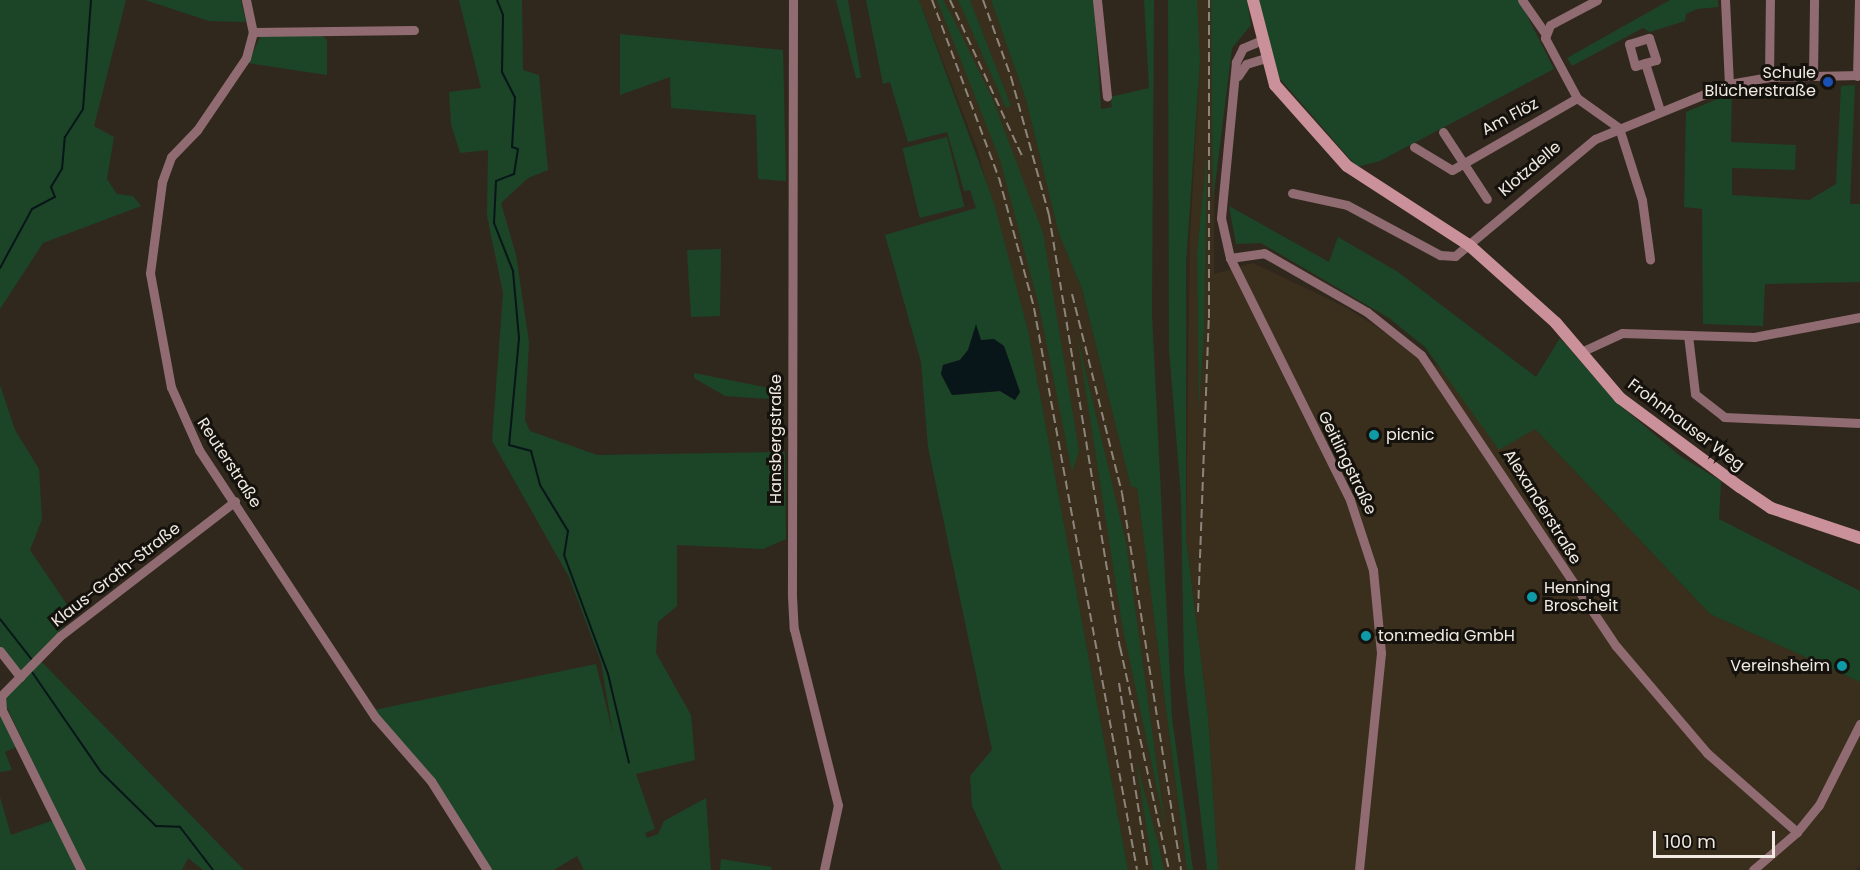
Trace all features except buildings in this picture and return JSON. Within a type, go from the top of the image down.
[{"type":"main road","name":"Frohnhauser Weg","points":[[1253,0],[1266,58],[1281,94],[1347,166],[1470,246],[1581,352],[1620,398],[1767,506],[1860,538]]},
{"type":"street","points":[[246,0],[253,33],[414,30]]},
{"type":"street","name":"Hansbergstraße","points":[[793,0],[792,596],[799,650],[838,805],[824,870]]},
{"type":"street","points":[[1097,0],[1107,96]]},
{"type":"street","points":[[1522,0],[1545,33],[1576,98],[1619,128],[1642,200],[1650,259]]},
{"type":"street","points":[[1545,33],[1595,0]]},
{"type":"street","points":[[1725,0],[1729,84]]},
{"type":"street","points":[[1769,77],[1770,0]]},
{"type":"street","points":[[1813,75],[1814,0]]},
{"type":"street","name":"Klotzdelle","points":[[1470,246],[1574,152],[1619,128],[1729,84],[1769,77],[1859,75],[1859,0]]},
{"type":"street","name":"Reuterstraße","points":[[253,33],[246,58],[167,166],[150,257],[157,328],[176,403],[235,501],[376,718],[431,781],[487,870]]},
{"type":"street","name":"Geitlingstraße","points":[[1262,40],[1239,53],[1221,218],[1230,258],[1350,500],[1373,570],[1382,653],[1359,870]]},
{"type":"street","points":[[1235,84],[1246,64],[1266,58]]},
{"type":"street","points":[[1645,63],[1660,111]]},
{"type":"street","name":"Am Flöz","points":[[1462,166],[1478,152],[1576,98]]},
{"type":"street","points":[[1443,132],[1462,166],[1487,199]]},
{"type":"street","points":[[1414,147],[1452,170],[1462,166]]},
{"type":"street","points":[[1292,193],[1347,205],[1449,257],[1470,246]]},
{"type":"street","name":"Alexanderstraße","points":[[1230,258],[1264,253],[1367,312],[1421,355],[1616,646],[1707,753],[1797,832]]},
{"type":"street","points":[[1581,352],[1622,333],[1754,337],[1860,316]]},
{"type":"street","points":[[1688,335],[1695,394],[1724,417],[1860,423]]},
{"type":"street","name":"Klaus-Groth-Straße","points":[[81,870],[2,710],[3,693],[68,629],[235,501]]},
{"type":"street","points":[[0,651],[20,677]]},
{"type":"street","points":[[1754,870],[1797,832],[1819,805],[1860,724]]},
{"type":"shaded area","points":[[919,0],[991,0],[1026,100],[1059,234],[1082,289],[1131,487],[1137,486],[1187,870],[1128,870],[1028,330],[977,149]]},
{"type":"shaded area","points":[[1194,0],[1211,0],[1215,42],[1214,274],[1253,263],[1347,308],[1535,429],[1710,614],[1860,682],[1860,865],[1855,870],[1218,870],[1208,716],[1186,538],[1190,236],[1200,62]]},
{"type":"shaded area","points":[[976,324],[981,340],[994,339],[1004,346],[1020,392],[1015,400],[1000,391],[952,395],[941,374],[943,365],[960,360],[968,350]]},
{"type":"green space","points":[[0,0],[126,0],[94,126],[114,137],[107,179],[117,194],[133,196],[141,206],[43,243],[0,309]]},
{"type":"green space","points":[[145,0],[241,0],[246,22],[209,21]]},
{"type":"green space","points":[[459,0],[522,0],[523,70],[539,75],[548,170],[528,178],[501,203],[516,255],[529,342],[525,420],[530,431],[597,455],[785,452],[786,539],[763,549],[677,545],[677,606],[658,622],[656,653],[691,715],[695,760],[636,774],[655,829],[645,833],[647,838],[658,834],[664,821],[706,798],[711,870],[584,870],[577,856],[554,870],[491,870],[374,710],[596,664],[613,734],[601,662],[569,577],[492,441],[503,293],[487,216],[488,150],[460,153],[451,124],[449,92],[481,88]]},
{"type":"green space","points":[[836,0],[848,0],[861,78],[856,78]]},
{"type":"green space","points":[[866,0],[919,0],[994,203],[1028,330],[1128,870],[1002,870],[972,806],[970,776],[992,750],[928,447],[921,362],[885,235],[976,208],[970,190],[964,191],[947,132],[908,142],[890,82],[883,84]],"holes":[[[976,326],[981,340],[1004,346],[1020,392],[1015,400],[1000,391],[952,395],[941,374],[943,365],[960,360],[968,350]]]},
{"type":"green space","points":[[937,0],[943,0],[993,100],[1043,233],[1079,451],[1072,472],[1039,306],[1000,160]]},
{"type":"green space","points":[[958,0],[970,0],[1011,106],[1006,108]]},
{"type":"green space","points":[[991,0],[1094,0],[1101,109],[1112,107],[1110,97],[1149,88],[1144,0],[1154,0],[1152,314],[1172,718],[1193,870],[1187,870],[1137,487],[1131,487],[1082,289],[1059,234],[1026,100]]},
{"type":"green space","points":[[1168,0],[1197,0],[1200,62],[1186,263],[1186,538],[1208,716],[1218,870],[1207,870],[1184,673],[1181,496],[1169,349]]},
{"type":"green space","points":[[1211,0],[1247,0],[1251,25],[1232,48],[1213,201]]},
{"type":"green space","points":[[1257,0],[1519,0],[1554,69],[1380,161],[1357,167],[1274,72]]},
{"type":"green space","points":[[1670,0],[1718,0],[1718,7],[1697,9],[1686,14],[1685,21],[1650,32],[1643,28],[1572,66],[1567,58]]},
{"type":"green space","points":[[320,34],[327,40],[327,75],[248,63],[261,35]]},
{"type":"green space","points":[[620,34],[783,50],[786,181],[758,179],[756,115],[671,108],[670,77],[620,95]]},
{"type":"green space","points":[[1855,85],[1850,204],[1860,204],[1860,282],[1765,284],[1763,326],[1703,324],[1702,209],[1684,207],[1686,112],[1732,93],[1731,142],[1796,145],[1795,170],[1732,168],[1732,195],[1809,200],[1836,184],[1841,86]]},
{"type":"green space","points":[[947,137],[964,207],[920,218],[902,148]]},
{"type":"green space","points":[[1207,155],[1204,328],[1199,410],[1197,253]]},
{"type":"green space","points":[[1229,206],[1329,262],[1338,237],[1398,272],[1536,377],[1560,338],[1616,402],[1680,456],[1721,481],[1719,519],[1860,591],[1860,682],[1710,614],[1535,429],[1499,450],[1425,347],[1389,318],[1261,243],[1236,244]]},
{"type":"green space","points":[[721,249],[720,316],[691,317],[687,250]]},
{"type":"green space","points":[[1077,335],[1126,543],[1166,831],[1122,624]]},
{"type":"green space","points":[[694,373],[779,390],[783,400],[725,396],[694,378]]},
{"type":"green space","points":[[0,385],[15,430],[39,469],[42,519],[30,550],[74,615],[37,657],[244,870],[203,870],[188,858],[182,870],[83,870],[3,699],[24,677],[0,647]]},
{"type":"green space","points":[[0,711],[18,746],[5,752],[12,770],[0,772]]},
{"type":"green space","points":[[1136,760],[1160,851],[1164,870],[1153,870]]},
{"type":"green space","points":[[0,797],[11,835],[54,820],[78,870],[0,870]]},
{"type":"green space","points":[[721,859],[772,867],[771,870],[720,870]]},
{"type":"waterway","points":[[0,268],[32,209],[55,197],[51,187],[62,169],[65,137],[83,109],[91,0]]},
{"type":"waterway","points":[[497,0],[503,15],[502,72],[515,97],[512,147],[518,149],[514,174],[496,181],[494,223],[513,271],[519,338],[509,445],[531,451],[540,485],[568,531],[564,555],[608,674],[629,763]]},
{"type":"waterway","points":[[0,619],[32,660]]},
{"type":"waterway","points":[[32,672],[101,772],[156,826],[180,827],[213,870]]},
{"type":"railway","points":[[932,0],[999,178],[1034,308],[1137,870]]},
{"type":"railway","points":[[950,0],[1022,156]]},
{"type":"railway","points":[[983,0],[1011,77],[1049,215],[1120,647],[1169,870]]},
{"type":"railway","points":[[1198,612],[1209,318],[1209,0]]},
{"type":"railway","points":[[1072,294],[1122,493],[1181,870]]},
{"type":"railway","points":[[1119,683],[1148,870]]},
{"type":"place","name":"Schule Blücherstraße","points":[[1828,82]]},
{"type":"place","name":"picnic","points":[[1374,435]]},
{"type":"place","name":"Henning Broscheit","points":[[1532,597]]},
{"type":"place","name":"ton:media GmbH","points":[[1366,636]]},
{"type":"place","name":"Vereinsheim","points":[[1842,666]]}]
